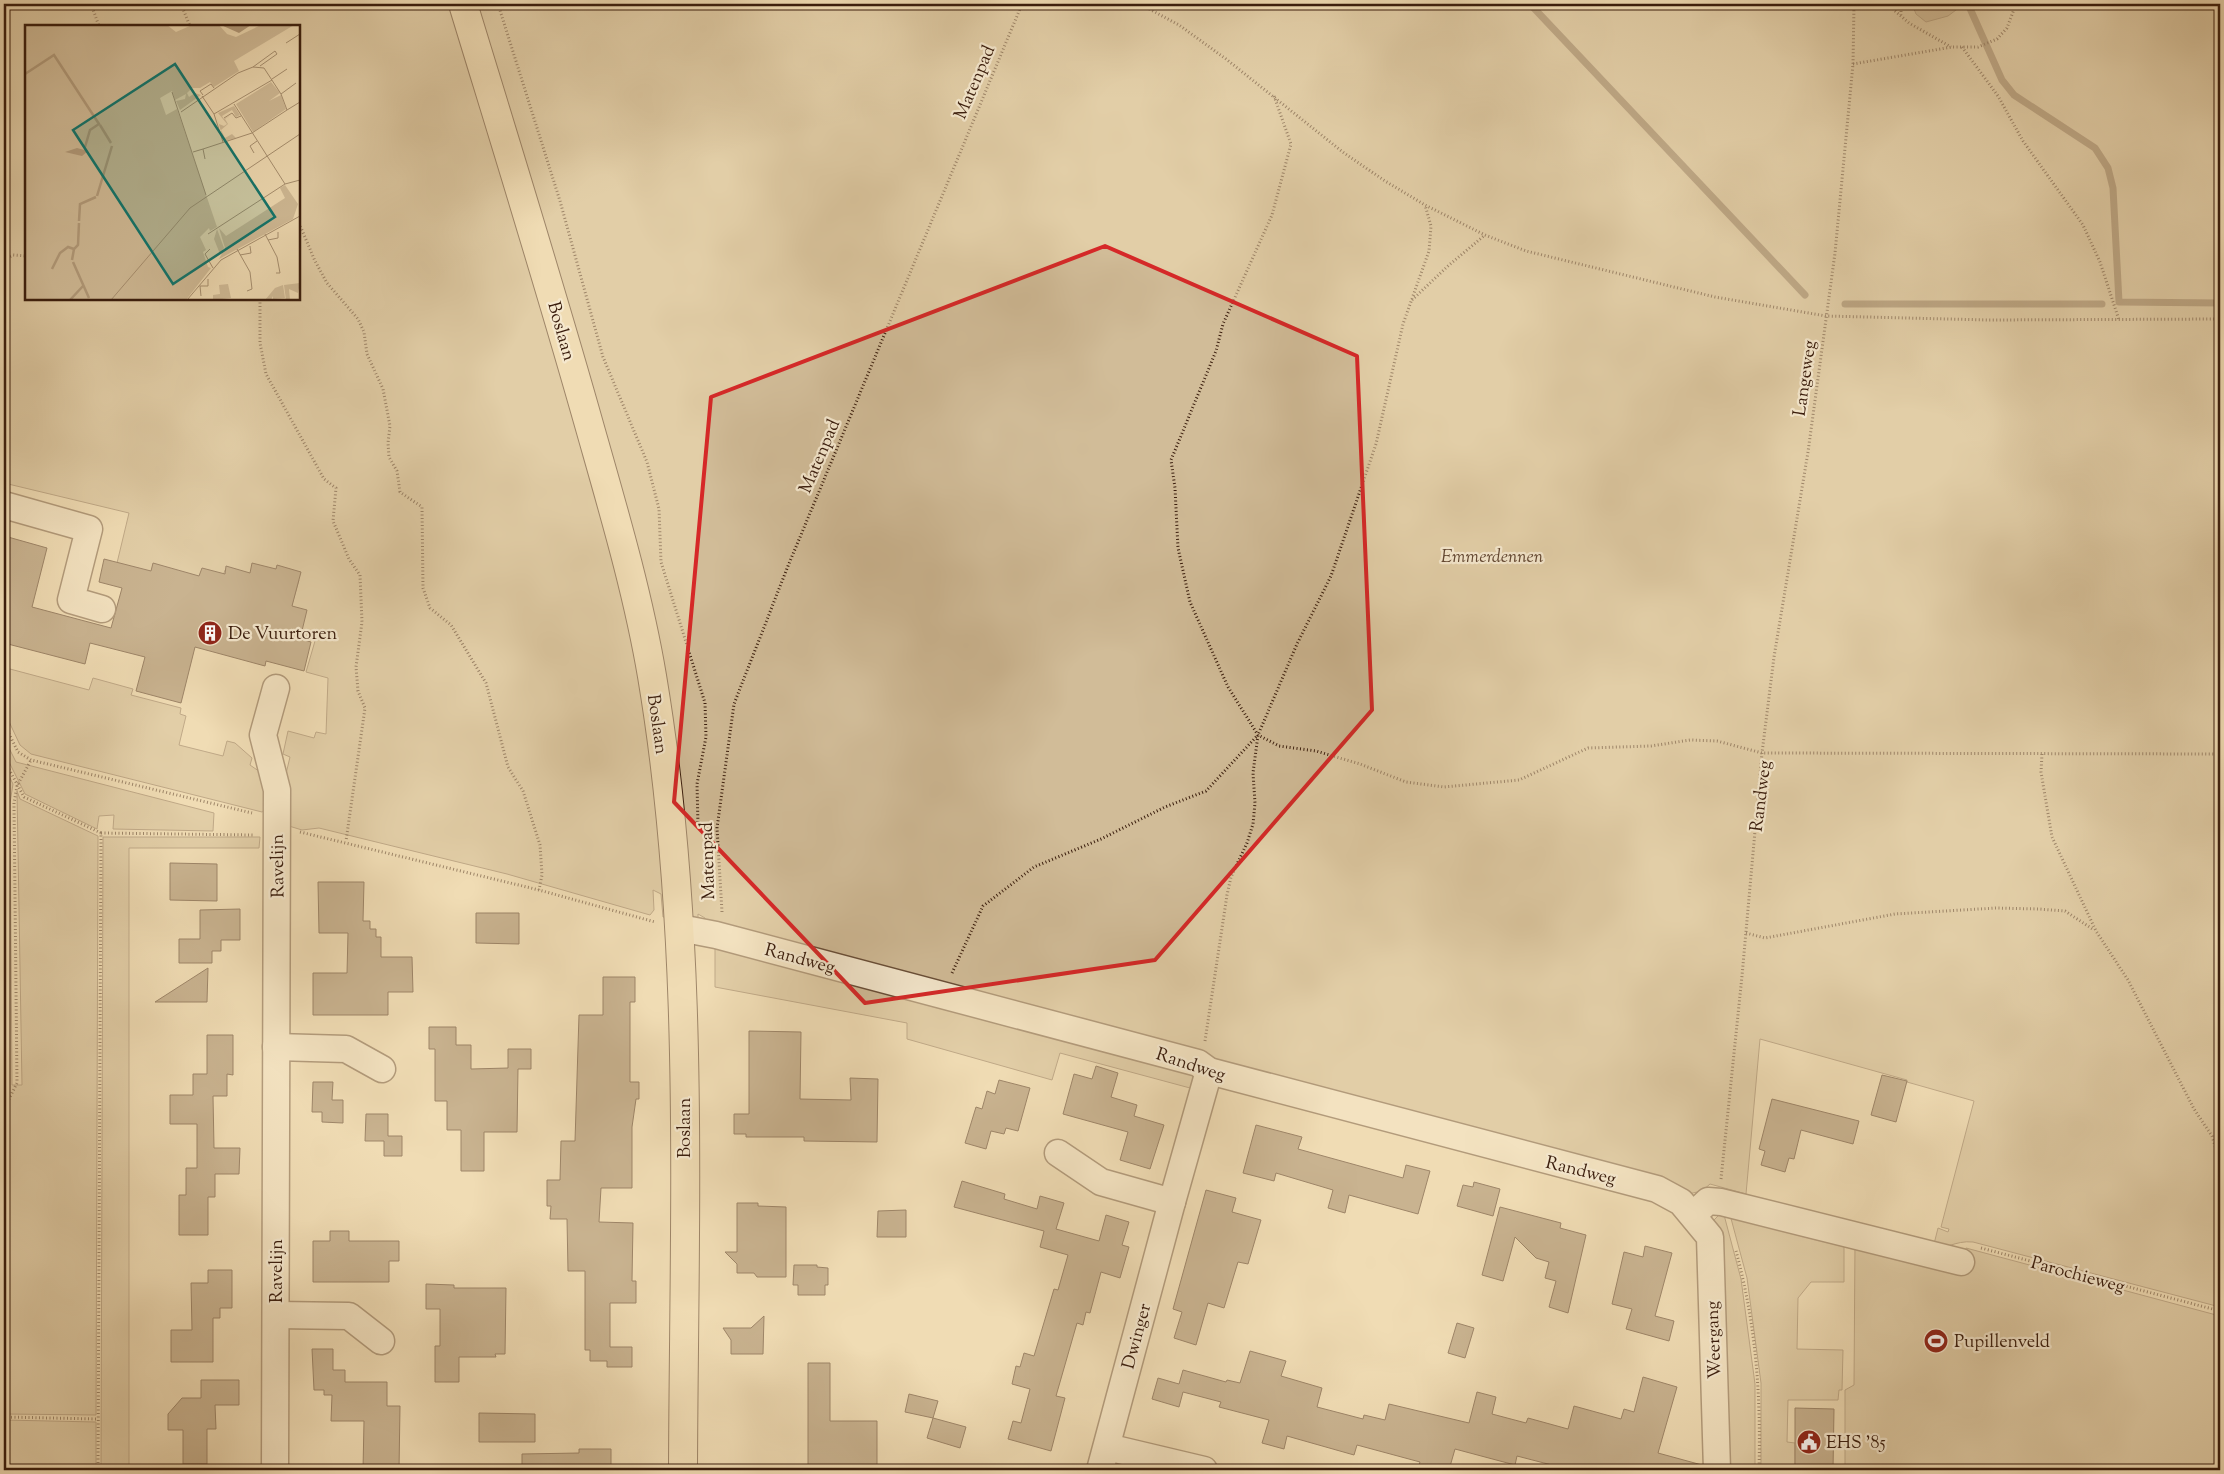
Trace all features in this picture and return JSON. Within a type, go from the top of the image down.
[{"type":"main road","name":"Boslaan","points":[[463,4],[564,337],[618,526],[652,674],[672,826],[666,922],[684,1032],[683,1470]]},
{"type":"street","points":[[4,505],[89,529],[71,600],[102,610]]},
{"type":"street","name":"Ravelijn","points":[[275,1470],[277,790],[263,736],[276,688]]},
{"type":"street","name":"Randweg","points":[[666,922],[1657,1189],[1681,1202],[1693,1215]]},
{"type":"street","points":[[276,1047],[346,1048],[382,1069]]},
{"type":"street","name":"Dwinger","points":[[1104,1458],[1172,1202],[1204,1067]]},
{"type":"street","points":[[1058,1154],[1101,1182],[1172,1202]]},
{"type":"street","points":[[1693,1215],[1708,1201],[1721,1202],[1967,1254]]},
{"type":"street","name":"Weergang","points":[[1693,1215],[1710,1237],[1717,1470]]},
{"type":"street","name":"Ravelijn","points":[[276,1316],[349,1316],[381,1341]]},
{"type":"street","points":[[1104,1458],[1204,1470]]},
{"type":"path","points":[[4,9],[23,4]]},
{"type":"path","points":[[91,4],[99,25]]},
{"type":"path","points":[[180,4],[190,25]]},
{"type":"path","name":"Matenpad","points":[[716,935],[720,925],[722,910],[717,828],[734,704],[788,566],[1022,4]]},
{"type":"path","points":[[1140,4],[1179,25],[1274,96],[1344,152],[1424,205],[1485,235],[1526,251],[1603,271],[1724,298],[1826,316],[2119,320],[2220,319]]},
{"type":"path","name":"Langeweg","points":[[1762,753],[1774,657],[1808,452],[1835,252],[1853,64],[1854,4]]},
{"type":"path","points":[[1888,4],[1909,23],[1952,47]]},
{"type":"path","points":[[1901,4],[1901,16]]},
{"type":"path","points":[[1853,64],[1952,47],[1978,47],[1997,39],[2007,28],[2016,4]]},
{"type":"path","points":[[1962,47],[1998,96],[2023,142],[2083,225],[2100,262],[2119,320]]},
{"type":"path","points":[[1274,96],[1291,144],[1272,215],[1223,324],[1216,351],[1171,460],[1175,488],[1178,548],[1190,602],[1228,687],[1258,735],[1279,746],[1316,751],[1360,764],[1406,782],[1444,787],[1519,780],[1588,748],[1651,746],[1690,740],[1717,741],[1762,753]]},
{"type":"path","points":[[1204,1067],[1227,895],[1231,877],[1247,843],[1252,824],[1255,803],[1253,773],[1258,735],[1298,644],[1331,576],[1346,537],[1376,444],[1399,342],[1432,237],[1424,205]]},
{"type":"path","points":[[300,225],[315,261],[327,283],[358,319],[364,332],[367,354],[383,389],[390,426],[389,457],[397,471],[400,492],[422,507],[423,588],[430,608],[451,625],[486,683],[508,767],[522,791],[540,845],[542,875],[539,890]]},
{"type":"path","points":[[1411,301],[1449,265],[1485,235]]},
{"type":"path","points":[[4,260],[13,256],[25,256]]},
{"type":"path","points":[[260,300],[260,343],[266,374],[324,479],[336,488],[333,521],[349,559],[360,575],[362,622],[356,667],[358,691],[365,708],[346,842]]},
{"type":"path","points":[[4,724],[18,752],[30,760],[263,816],[276,829]]},
{"type":"path","points":[[940,996],[983,906],[1034,867],[1101,840],[1165,807],[1206,791],[1258,735]]},
{"type":"path","name":"Randweg","points":[[1721,1202],[1720,1182],[1746,933],[1762,753],[2220,754]]},
{"type":"path","points":[[2042,754],[2041,772],[2052,837],[2096,931],[2128,980],[2194,1110],[2212,1136],[2220,1162]]},
{"type":"path","points":[[4,760],[24,797],[101,833],[276,829],[295,831],[666,922]]},
{"type":"path","points":[[4,1109],[17,1083],[14,803],[17,786],[30,760]]},
{"type":"path","points":[[98,1470],[101,833]]},
{"type":"path","points":[[1746,933],[1765,938],[1895,914],[1996,908],[2065,911],[2096,931]]},
{"type":"path","points":[[1736,1249],[1752,1326],[1759,1384],[1759,1470]]},
{"type":"path","name":"Parochieweg","points":[[1967,1254],[2220,1311]]},
{"type":"path","points":[[4,1417],[98,1419]]},
{"type":"highlighted area","points":[[1105,246],[1357,356],[1372,710],[1155,960],[865,1003],[674,802],[711,397]]},
{"type":"green space","name":"Emmerdennen","points":[[4,4],[2220,4],[2220,1307],[1973,1242],[1937,1249],[1933,1248],[1938,1228],[1948,1232],[1949,1229],[1941,1227],[1974,1101],[1907,1082],[1907,1080],[1760,1039],[1746,1194],[1710,1184],[1702,1191],[1688,1194],[706,924],[705,918],[698,914],[698,919],[692,916],[663,917],[661,894],[653,890],[654,910],[650,915],[507,874],[319,828],[302,830],[289,826],[285,778],[290,757],[283,754],[288,731],[314,738],[316,732],[326,734],[328,678],[306,672],[315,641],[299,636],[291,608],[299,580],[255,568],[252,578],[225,570],[223,576],[199,586],[117,563],[129,513],[4,483]]},
{"type":"green space","points":[[10,669],[89,690],[93,678],[133,689],[131,695],[181,708],[180,714],[186,716],[179,745],[223,756],[227,741],[235,743],[252,758],[250,765],[263,774],[266,810],[262,812],[31,754],[20,745],[4,711],[4,671]]},
{"type":"green space","points":[[4,738],[16,762],[214,813],[213,831],[113,829],[114,815],[99,816],[97,829],[25,794],[4,752]]},
{"type":"green space","points":[[4,766],[13,784],[10,803],[12,1085],[22,1085],[17,791],[20,799],[98,836],[96,1415],[4,1414]]},
{"type":"green space","points":[[103,837],[260,837],[259,848],[129,848],[129,1470],[101,1470]]},
{"type":"green space","points":[[715,943],[1195,1072],[1190,1088],[1060,1053],[1052,1080],[907,1039],[907,1023],[715,987]]},
{"type":"green space","points":[[1723,1211],[1741,1279],[1755,1384],[1755,1470],[1727,1470],[1713,1221]]},
{"type":"green space","points":[[1729,1211],[1844,1240],[1844,1282],[1811,1282],[1798,1298],[1797,1349],[1843,1350],[1842,1390],[1839,1390],[1838,1400],[1788,1400],[1787,1442],[1795,1443],[1795,1470],[1761,1470],[1761,1383],[1747,1278]]},
{"type":"green space","points":[[1855,1243],[1960,1270],[1966,1248],[2220,1316],[2220,1470],[1851,1470],[1850,1467],[1845,1467],[1845,1390],[1854,1385]]},
{"type":"green space","points":[[4,1420],[96,1422],[96,1470],[4,1470]]},
{"type":"shaded area","points":[[1912,4],[1964,4],[1948,16],[1926,22],[1916,14]]},
{"type":"building","name":"De Vuurtoren","points":[[8,537],[47,548],[32,607],[111,628],[122,588],[99,582],[104,559],[151,571],[153,563],[199,576],[202,568],[225,574],[226,566],[250,573],[252,563],[276,569],[277,565],[301,572],[292,606],[307,610],[300,639],[311,642],[304,671],[266,661],[265,666],[195,647],[181,703],[136,691],[145,657],[90,643],[85,664],[4,643],[4,553]]},
{"type":"building","points":[[170,863],[217,864],[217,901],[170,900]]},
{"type":"building","points":[[318,882],[364,882],[363,921],[370,921],[370,929],[376,929],[376,937],[381,937],[381,957],[412,957],[413,992],[388,992],[388,1015],[313,1015],[313,973],[347,973],[348,933],[319,933]]},
{"type":"building","points":[[240,909],[240,940],[221,940],[221,951],[212,951],[212,963],[179,963],[179,939],[200,939],[200,910]]},
{"type":"building","points":[[476,913],[519,913],[519,944],[476,943]]},
{"type":"building","points":[[208,968],[207,1002],[155,1002]]},
{"type":"building","points":[[603,977],[635,977],[635,1002],[630,1002],[630,1082],[639,1082],[639,1099],[636,1099],[632,1127],[632,1188],[601,1188],[599,1222],[633,1223],[632,1281],[636,1281],[636,1303],[610,1303],[610,1347],[632,1347],[632,1367],[607,1367],[607,1361],[590,1361],[590,1350],[585,1350],[585,1271],[568,1271],[567,1219],[550,1219],[551,1206],[547,1206],[547,1180],[560,1180],[561,1141],[575,1141],[579,1015],[603,1015]]},
{"type":"building","points":[[429,1027],[456,1027],[456,1045],[471,1045],[471,1069],[508,1068],[508,1049],[531,1049],[531,1069],[518,1069],[517,1132],[484,1132],[484,1171],[461,1171],[461,1130],[447,1130],[447,1101],[435,1101],[435,1049],[429,1049]]},
{"type":"building","points":[[749,1031],[801,1032],[800,1099],[851,1100],[850,1078],[878,1079],[877,1142],[804,1141],[804,1137],[746,1137],[746,1134],[734,1134],[734,1114],[749,1114]]},
{"type":"building","points":[[207,1035],[233,1035],[233,1075],[227,1074],[227,1096],[213,1096],[214,1148],[240,1148],[239,1174],[215,1174],[215,1197],[208,1197],[208,1235],[179,1235],[179,1195],[186,1195],[186,1168],[197,1168],[197,1124],[170,1124],[170,1095],[193,1095],[193,1074],[207,1074]]},
{"type":"building","points":[[1096,1066],[1118,1073],[1111,1097],[1137,1105],[1134,1116],[1164,1125],[1150,1169],[1120,1160],[1128,1132],[1063,1114],[1074,1074],[1092,1079]]},
{"type":"building","points":[[1882,1075],[1907,1081],[1896,1122],[1871,1115]]},
{"type":"building","points":[[999,1080],[1030,1088],[1018,1131],[1006,1128],[1004,1134],[991,1131],[986,1149],[965,1143],[976,1107],[982,1109],[987,1091],[995,1094]]},
{"type":"building","points":[[313,1082],[333,1082],[332,1100],[343,1100],[343,1123],[322,1122],[322,1112],[312,1112]]},
{"type":"building","points":[[1772,1099],[1859,1121],[1853,1144],[1801,1130],[1794,1159],[1789,1158],[1785,1172],[1761,1165],[1765,1151],[1759,1149]]},
{"type":"building","points":[[366,1114],[388,1114],[388,1136],[402,1136],[402,1156],[384,1156],[384,1141],[365,1141]]},
{"type":"building","points":[[1256,1125],[1302,1137],[1298,1149],[1403,1178],[1406,1165],[1430,1171],[1418,1214],[1349,1195],[1345,1213],[1328,1208],[1333,1190],[1276,1173],[1274,1181],[1243,1173]]},
{"type":"building","points":[[962,1181],[1005,1194],[1004,1199],[1037,1209],[1040,1196],[1064,1203],[1056,1229],[1099,1241],[1106,1215],[1129,1222],[1122,1245],[1129,1247],[1120,1278],[1101,1272],[1090,1313],[1086,1312],[1083,1325],[1077,1323],[1056,1396],[1065,1398],[1051,1451],[1008,1439],[1013,1421],[1021,1423],[1030,1389],[1012,1384],[1016,1366],[1020,1367],[1024,1353],[1034,1356],[1054,1289],[1058,1290],[1068,1255],[1040,1247],[1044,1231],[954,1207]]},
{"type":"building","points":[[1474,1182],[1500,1189],[1493,1216],[1457,1206],[1463,1185],[1473,1187]]},
{"type":"building","points":[[1206,1190],[1236,1198],[1232,1212],[1261,1220],[1248,1264],[1238,1262],[1224,1308],[1208,1303],[1196,1345],[1174,1338],[1182,1312],[1173,1309]]},
{"type":"building","points":[[737,1203],[758,1203],[758,1206],[786,1207],[786,1277],[757,1277],[754,1273],[737,1273],[737,1264],[725,1252],[737,1252]]},
{"type":"building","points":[[1500,1207],[1561,1223],[1560,1228],[1586,1235],[1568,1313],[1549,1307],[1556,1281],[1545,1278],[1549,1262],[1536,1258],[1515,1237],[1503,1281],[1482,1275]]},
{"type":"building","points":[[906,1210],[906,1237],[877,1237],[878,1211]]},
{"type":"building","points":[[330,1231],[349,1231],[349,1241],[399,1241],[399,1261],[389,1261],[389,1282],[313,1282],[313,1241],[330,1241]]},
{"type":"building","points":[[1645,1246],[1672,1253],[1655,1316],[1674,1321],[1669,1341],[1626,1329],[1632,1309],[1612,1304],[1624,1252],[1643,1257]]},
{"type":"building","points":[[794,1265],[817,1265],[817,1267],[828,1268],[828,1285],[825,1285],[825,1295],[798,1295],[798,1285],[793,1285]]},
{"type":"building","points":[[208,1270],[232,1270],[232,1308],[220,1308],[220,1318],[213,1318],[213,1362],[171,1362],[171,1330],[192,1330],[191,1283],[208,1283]]},
{"type":"building","points":[[426,1284],[454,1285],[454,1288],[506,1288],[505,1354],[495,1354],[496,1357],[459,1357],[459,1382],[435,1382],[435,1346],[440,1346],[440,1309],[426,1309]]},
{"type":"building","points":[[764,1316],[763,1354],[731,1354],[731,1340],[723,1328],[751,1328]]},
{"type":"building","points":[[1457,1323],[1474,1328],[1465,1358],[1448,1353]]},
{"type":"building","points":[[312,1349],[333,1349],[333,1370],[345,1370],[345,1382],[387,1382],[387,1406],[400,1406],[399,1470],[363,1470],[364,1421],[331,1421],[332,1395],[324,1395],[324,1390],[314,1390]]},
{"type":"building","points":[[1250,1351],[1286,1361],[1281,1376],[1322,1388],[1317,1407],[1363,1419],[1364,1415],[1385,1420],[1389,1404],[1469,1423],[1477,1392],[1496,1397],[1492,1414],[1526,1423],[1528,1418],[1568,1429],[1574,1406],[1621,1419],[1624,1409],[1634,1412],[1643,1377],[1677,1387],[1658,1453],[1702,1465],[1701,1470],[1571,1470],[1517,1456],[1515,1465],[1455,1449],[1449,1470],[1417,1470],[1420,1462],[1357,1445],[1354,1455],[1287,1436],[1284,1449],[1262,1443],[1269,1420],[1219,1407],[1221,1402],[1183,1392],[1179,1407],[1152,1399],[1158,1378],[1179,1384],[1183,1370],[1226,1382],[1227,1380],[1240,1383]]},
{"type":"building","points":[[808,1363],[830,1363],[830,1421],[877,1421],[877,1470],[808,1470]]},
{"type":"building","points":[[201,1380],[239,1380],[239,1405],[215,1405],[216,1429],[207,1429],[207,1464],[183,1464],[183,1430],[168,1430],[168,1414],[182,1398],[201,1398]]},
{"type":"building","points":[[909,1394],[938,1401],[933,1418],[905,1412]]},
{"type":"building","points":[[1795,1408],[1834,1409],[1833,1470],[1795,1470]]},
{"type":"building","points":[[479,1413],[535,1414],[535,1442],[479,1442]]},
{"type":"building","points":[[933,1418],[966,1427],[960,1448],[927,1438]]},
{"type":"building","points":[[579,1449],[611,1449],[611,1470],[522,1470],[522,1454],[579,1453]]},
{"type":"waterway","points":[[1530,4],[1805,295]]},
{"type":"waterway","points":[[1968,4],[2002,80],[2014,95],[2095,148],[2108,168],[2113,188],[2119,302],[2220,303]]},
{"type":"waterway","points":[[1845,304],[2102,304]]},
{"type":"place","name":"De Vuurtoren","points":[[210,633]]},
{"type":"place","name":"Pupillenveld","points":[[1936,1341]]},
{"type":"place","name":"EHS '85","points":[[1809,1442]]}]
